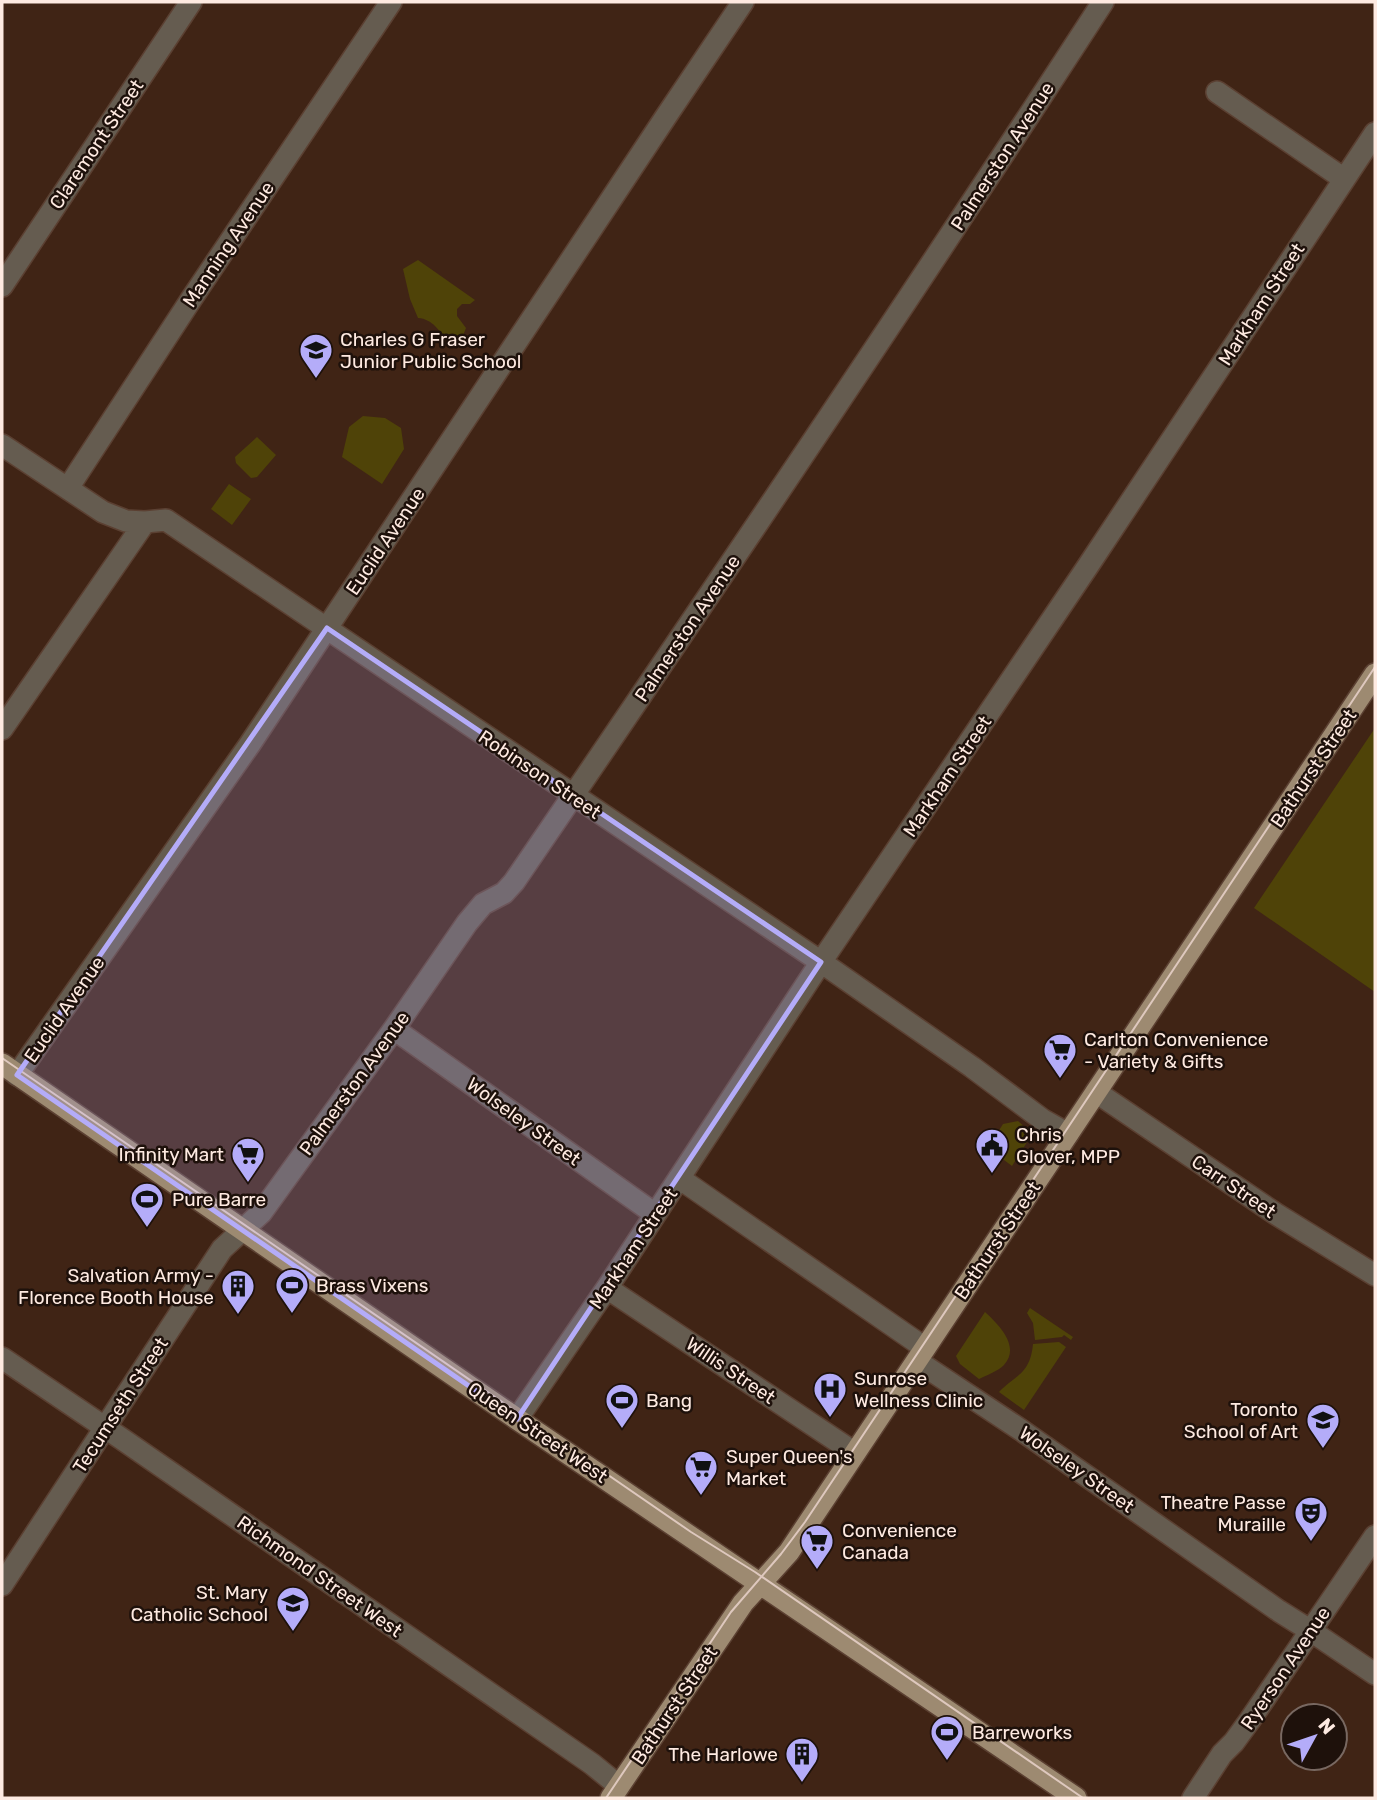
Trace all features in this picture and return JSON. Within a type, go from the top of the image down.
[{"type":"main road","name":"Bathurst Street","points":[[622,1794],[743,1604],[789,1552],[1375,674]]},
{"type":"main road","name":"Queen Street West","points":[[10,1070],[517,1419],[1076,1798]]},
{"type":"street","name":"Claremont Street","points":[[2,286],[191,2]]},
{"type":"street","name":"Manning Avenue","points":[[68,488],[391,2]]},
{"type":"street","name":"Euclid Avenue","points":[[10,1070],[250,744],[743,2]]},
{"type":"street","name":"Palmerston Avenue","points":[[242,1230],[261,1213],[467,923],[483,904],[504,893],[514,882],[981,190],[1103,2]]},
{"type":"street","points":[[1217,93],[1344,179]]},
{"type":"street","name":"Markham Street","points":[[517,1419],[607,1288],[821,962],[1088,566],[1375,132]]},
{"type":"street","name":"Robinson Street","points":[[2,445],[103,512],[126,521],[166,520],[821,962],[1037,1115],[1068,1134]]},
{"type":"street","points":[[2,729],[145,522]]},
{"type":"street","name":"Wolseley Street","points":[[394,1029],[654,1214]]},
{"type":"street","name":"Carr Street","points":[[1096,1092],[1276,1214],[1375,1275]]},
{"type":"street","name":"Wolseley Street","points":[[679,1178],[1021,1430],[1279,1611],[1375,1674]]},
{"type":"street","name":"Tecumseth Street","points":[[2,1585],[222,1250],[242,1230]]},
{"type":"street","name":"Willis Street","points":[[607,1288],[855,1452]]},
{"type":"street","name":"Richmond Street West","points":[[2,1358],[592,1765],[622,1794]]},
{"type":"street","name":"Ryerson Avenue","points":[[1193,1798],[1375,1536]]},
{"type":"highlighted area","points":[[327,628],[821,962],[517,1419],[17,1075]]},
{"type":"shaded area","points":[[418,260],[475,300],[470,304],[462,304],[457,309],[457,316],[466,328],[462,338],[456,343],[448,342],[432,323],[418,318],[403,269]]},
{"type":"shaded area","points":[[363,416],[385,418],[401,428],[404,449],[382,484],[342,457],[349,427]]},
{"type":"shaded area","points":[[257,437],[276,455],[257,477],[251,478],[236,463],[235,457]]},
{"type":"shaded area","points":[[229,484],[251,499],[232,525],[211,509]]},
{"type":"shaded area","points":[[1375,728],[1375,992],[1254,908]]},
{"type":"shaded area","points":[[1018,1121],[1027,1129],[1029,1139],[1012,1166],[988,1148],[1003,1124]]},
{"type":"shaded area","points":[[1030,1308],[1073,1337],[1071,1340],[1064,1335],[1035,1340],[1033,1323],[1027,1313]]},
{"type":"shaded area","points":[[985,1312],[1006,1336],[1010,1350],[1004,1365],[979,1379],[960,1364],[956,1356]]},
{"type":"shaded area","points":[[1059,1342],[1066,1347],[1024,1410],[999,1392],[1026,1368],[1033,1344]]},
{"type":"tram line","points":[[606,1798],[731,1612],[805,1522],[1375,667]]},
{"type":"tram line","points":[[2,1058],[1083,1798]]},
{"type":"place","name":"Charles G Fraser Junior Public School","points":[[316,380]]},
{"type":"place","name":"Carlton Convenience - Variety & Gifts","points":[[1060,1080]]},
{"type":"place","name":"Chris Glover, MPP","points":[[992,1175]]},
{"type":"place","name":"Infinity Mart","points":[[248,1184]]},
{"type":"place","name":"Pure Barre","points":[[147,1229]]},
{"type":"place","name":"Brass Vixens","points":[[292,1315]]},
{"type":"place","name":"Salvation Army - Florence Booth House","points":[[238,1316]]},
{"type":"place","name":"Sunrose Wellness Clinic","points":[[830,1419]]},
{"type":"place","name":"Bang","points":[[622,1430]]},
{"type":"place","name":"Toronto School of Art","points":[[1323,1450]]},
{"type":"place","name":"Super Queen's Market","points":[[701,1497]]},
{"type":"place","name":"Theatre Passe Muraille","points":[[1311,1543]]},
{"type":"place","name":"Convenience Canada","points":[[817,1571]]},
{"type":"place","name":"St. Mary Catholic School","points":[[293,1633]]},
{"type":"place","name":"Barreworks","points":[[947,1762]]},
{"type":"place","name":"The Harlowe","points":[[802,1784]]}]
